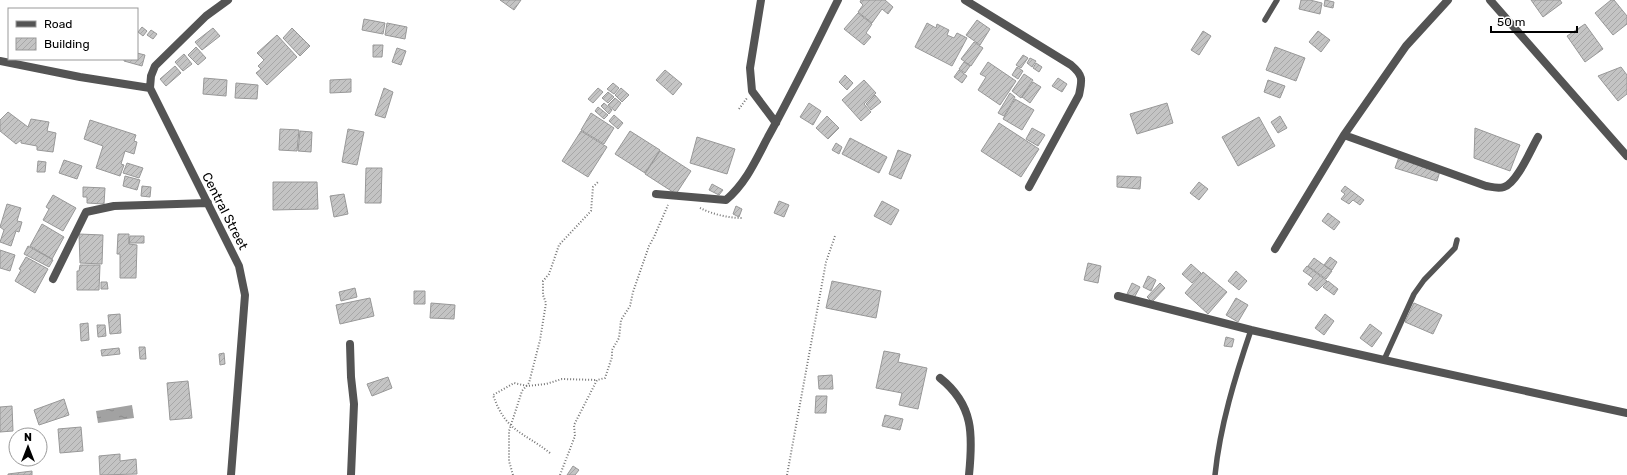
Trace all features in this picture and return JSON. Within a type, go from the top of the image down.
[{"type":"street","points":[[0,61],[80,77],[150,88],[151,76],[155,66],[206,16],[228,0]]},
{"type":"street","points":[[760,0],[750,68],[752,91],[776,123]]},
{"type":"street","points":[[656,194],[726,200],[737,191],[747,177],[776,123],[838,0]]},
{"type":"street","points":[[965,0],[1071,65],[1079,72],[1082,81],[1079,95],[1029,187]]},
{"type":"street","points":[[1275,249],[1344,135],[1406,46],[1448,0]]},
{"type":"street","points":[[1490,0],[1627,156]]},
{"type":"street","name":"Central Street","points":[[150,88],[239,266],[246,295],[231,475]]},
{"type":"street","points":[[1344,135],[1486,186],[1498,188],[1505,187],[1513,182],[1538,137]]},
{"type":"street","points":[[54,279],[86,212],[114,206],[208,202]]},
{"type":"street","points":[[1118,296],[1251,330],[1627,413]]},
{"type":"street","points":[[350,344],[354,404],[351,475]]},
{"type":"street","points":[[940,378],[954,390],[967,412],[971,432],[969,475]]},
{"type":"lane","points":[[1265,20],[1277,0]]},
{"type":"lane","points":[[1384,360],[1414,294],[1424,280],[1455,248],[1458,240]]},
{"type":"lane","points":[[1215,475],[1217,454],[1230,396],[1251,330]]},
{"type":"path","points":[[513,475],[509,461],[509,431],[522,391],[529,383],[540,340],[546,303],[543,295],[543,281],[548,274],[559,245],[591,211],[594,187],[599,182]]},
{"type":"path","points":[[550,453],[510,426],[499,412],[493,396],[514,383],[527,386],[546,384],[562,379],[597,380],[605,378],[612,357],[612,350],[619,338],[621,320],[630,306],[633,292],[649,246],[657,232],[670,201]]},
{"type":"path","points":[[698,207],[708,212],[731,218],[742,218]]},
{"type":"path","points":[[787,475],[826,262],[834,236]]},
{"type":"path","points":[[560,475],[574,436],[574,424],[597,380]]},
{"type":"water","points":[[132,405],[134,418],[98,423],[96,411]]},
{"type":"building","points":[[500,0],[521,0],[514,10]]},
{"type":"building","points":[[861,0],[885,0],[893,7],[888,14],[882,9],[872,23],[858,12],[863,5],[860,2]]},
{"type":"building","points":[[1301,0],[1310,0],[1322,3],[1320,14],[1299,9]]},
{"type":"building","points":[[1325,0],[1334,2],[1333,8],[1324,6]]},
{"type":"building","points":[[1531,0],[1560,0],[1562,3],[1543,17]]},
{"type":"building","points":[[1611,0],[1614,0],[1627,16],[1627,24],[1613,35],[1595,13]]},
{"type":"building","points":[[858,13],[872,24],[866,33],[871,37],[864,45],[844,29]]},
{"type":"building","points":[[364,19],[385,23],[383,34],[362,30]]},
{"type":"building","points":[[977,20],[990,29],[980,45],[966,35]]},
{"type":"building","points":[[387,23],[407,27],[405,39],[385,35]]},
{"type":"building","points":[[927,23],[936,28],[937,24],[949,30],[947,35],[954,38],[957,33],[967,38],[952,66],[915,47]]},
{"type":"building","points":[[1585,24],[1603,49],[1585,62],[1567,36]]},
{"type":"building","points":[[142,27],[147,31],[143,36],[138,32]]},
{"type":"building","points":[[213,28],[220,36],[202,50],[195,42]]},
{"type":"building","points":[[292,28],[310,46],[300,56],[283,38]]},
{"type":"building","points":[[151,30],[157,34],[153,39],[147,35]]},
{"type":"building","points":[[1203,31],[1211,36],[1199,55],[1191,50]]},
{"type":"building","points":[[1318,31],[1330,40],[1321,52],[1309,42]]},
{"type":"building","points":[[277,35],[297,57],[267,85],[256,73],[261,69],[258,66],[264,60],[257,53]]},
{"type":"building","points":[[974,42],[983,48],[971,66],[961,59]]},
{"type":"building","points":[[373,45],[383,45],[382,57],[373,57]]},
{"type":"building","points":[[196,47],[206,58],[198,65],[188,55]]},
{"type":"building","points":[[1275,47],[1305,58],[1296,81],[1266,70]]},
{"type":"building","points":[[397,48],[406,51],[401,65],[392,62]]},
{"type":"building","points":[[138,53],[145,55],[142,66],[124,61],[138,60]]},
{"type":"building","points":[[184,54],[192,64],[183,71],[175,62]]},
{"type":"building","points":[[1023,55],[1028,58],[1021,68],[1016,65]]},
{"type":"building","points":[[1030,58],[1036,61],[1032,67],[1027,63]]},
{"type":"building","points":[[964,62],[970,66],[965,73],[959,69]]},
{"type":"building","points":[[988,62],[1016,81],[1000,105],[978,90],[986,77],[980,74]]},
{"type":"building","points":[[1036,63],[1042,67],[1039,72],[1033,68]]},
{"type":"building","points":[[175,66],[181,73],[166,86],[160,79]]},
{"type":"building","points":[[1017,67],[1023,71],[1018,79],[1012,75]]},
{"type":"building","points":[[1621,67],[1627,75],[1627,94],[1618,101],[1598,76]]},
{"type":"building","points":[[665,70],[682,84],[673,95],[656,80]]},
{"type":"building","points":[[959,70],[967,76],[962,83],[954,77]]},
{"type":"building","points":[[1024,74],[1033,80],[1021,98],[1012,91]]},
{"type":"building","points":[[845,75],[853,83],[847,90],[839,82]]},
{"type":"building","points":[[204,78],[227,80],[226,96],[203,94]]},
{"type":"building","points":[[1058,78],[1067,84],[1062,92],[1052,86]]},
{"type":"building","points":[[351,79],[351,92],[330,93],[330,80]]},
{"type":"building","points":[[864,80],[876,93],[864,104],[871,112],[861,121],[842,100]]},
{"type":"building","points":[[1268,80],[1285,86],[1280,98],[1264,92]]},
{"type":"building","points":[[1033,82],[1041,87],[1030,103],[1022,97]]},
{"type":"building","points":[[236,83],[258,85],[257,99],[235,98]]},
{"type":"building","points":[[613,83],[619,88],[614,94],[607,89]]},
{"type":"building","points":[[384,88],[393,92],[385,118],[375,115]]},
{"type":"building","points":[[598,88],[603,92],[593,103],[588,99]]},
{"type":"building","points":[[621,88],[629,95],[622,102],[615,95]]},
{"type":"building","points":[[608,92],[614,97],[608,103],[602,98]]},
{"type":"building","points":[[1010,93],[1015,97],[1004,116],[998,113]]},
{"type":"building","points":[[875,95],[881,102],[871,110],[866,104]]},
{"type":"building","points":[[615,98],[621,103],[615,111],[608,105]]},
{"type":"building","points":[[1015,99],[1034,110],[1022,130],[1003,119]]},
{"type":"building","points":[[604,103],[612,110],[609,114],[601,106]]},
{"type":"building","points":[[809,103],[821,111],[813,125],[800,117]]},
{"type":"building","points":[[1167,103],[1173,123],[1137,134],[1130,114]]},
{"type":"building","points":[[598,107],[608,115],[604,119],[595,111]]},
{"type":"building","points":[[8,112],[28,127],[31,119],[49,122],[47,131],[56,133],[53,152],[37,150],[37,146],[21,143],[21,140],[16,144],[0,131],[0,120]]},
{"type":"building","points":[[591,113],[614,128],[604,144],[581,130]]},
{"type":"building","points":[[614,115],[623,123],[618,129],[609,121]]},
{"type":"building","points":[[827,116],[839,128],[828,139],[816,128]]},
{"type":"building","points":[[1280,116],[1287,128],[1278,133],[1271,122]]},
{"type":"building","points":[[1259,117],[1275,146],[1238,166],[1222,137]]},
{"type":"building","points":[[90,120],[136,135],[134,141],[137,142],[134,154],[125,151],[121,164],[124,165],[120,176],[96,168],[103,146],[84,139]]},
{"type":"building","points":[[999,123],[1039,149],[1021,177],[981,151]]},
{"type":"building","points":[[1032,128],[1045,135],[1038,146],[1026,139]]},
{"type":"building","points":[[1475,128],[1520,145],[1510,171],[1474,158]]},
{"type":"building","points":[[280,129],[299,130],[297,151],[279,150]]},
{"type":"building","points":[[348,129],[364,132],[357,165],[342,162]]},
{"type":"building","points":[[300,131],[312,132],[311,152],[298,151]]},
{"type":"building","points":[[581,131],[607,147],[588,177],[562,161]]},
{"type":"building","points":[[630,131],[660,150],[645,173],[615,154]]},
{"type":"building","points":[[697,137],[735,149],[727,174],[690,163]]},
{"type":"building","points":[[850,138],[887,157],[879,173],[842,154]]},
{"type":"building","points":[[836,143],[842,147],[839,154],[832,150]]},
{"type":"building","points":[[898,150],[911,155],[901,179],[889,174]]},
{"type":"building","points":[[660,151],[691,171],[676,194],[645,174]]},
{"type":"building","points":[[1399,157],[1440,171],[1437,181],[1395,168]]},
{"type":"building","points":[[64,160],[82,166],[77,179],[59,173]]},
{"type":"building","points":[[38,161],[46,162],[45,172],[37,172]]},
{"type":"building","points":[[127,163],[143,168],[139,178],[123,173]]},
{"type":"building","points":[[366,168],[382,168],[381,203],[365,203]]},
{"type":"building","points":[[125,176],[140,180],[137,190],[123,186]]},
{"type":"building","points":[[1117,176],[1141,177],[1140,189],[1117,187]]},
{"type":"building","points":[[273,182],[317,182],[318,209],[273,210]]},
{"type":"building","points":[[1199,182],[1208,189],[1199,200],[1190,193]]},
{"type":"building","points":[[712,184],[723,190],[719,195],[709,190]]},
{"type":"building","points":[[142,186],[151,187],[150,197],[141,196]]},
{"type":"building","points":[[1345,186],[1364,200],[1360,205],[1353,200],[1349,204],[1341,199],[1345,194],[1341,191]]},
{"type":"building","points":[[83,187],[105,188],[104,204],[87,203],[87,197],[83,197]]},
{"type":"building","points":[[344,194],[348,214],[334,217],[330,196]]},
{"type":"building","points":[[53,195],[76,208],[63,231],[43,220],[49,209],[46,207]]},
{"type":"building","points":[[779,201],[789,205],[784,217],[774,213]]},
{"type":"building","points":[[882,201],[899,210],[891,225],[874,216]]},
{"type":"building","points":[[7,204],[21,208],[17,221],[22,222],[19,232],[16,231],[11,246],[0,242],[4,230],[0,227]]},
{"type":"building","points":[[736,206],[742,209],[739,217],[733,214]]},
{"type":"building","points":[[1328,213],[1340,222],[1334,230],[1322,221]]},
{"type":"building","points":[[42,224],[64,237],[52,259],[30,246]]},
{"type":"building","points":[[79,234],[103,235],[102,264],[80,263]]},
{"type":"building","points":[[118,234],[129,234],[129,244],[137,245],[136,278],[120,278],[120,254],[117,254]]},
{"type":"building","points":[[130,236],[144,236],[144,243],[129,243]]},
{"type":"building","points":[[28,246],[53,260],[49,267],[24,254]]},
{"type":"building","points":[[0,250],[15,255],[10,271],[0,268]]},
{"type":"building","points":[[26,257],[48,269],[35,293],[15,281],[21,270],[19,269]]},
{"type":"building","points":[[1330,257],[1337,262],[1332,270],[1324,265]]},
{"type":"building","points":[[1314,258],[1332,271],[1326,279],[1308,266]]},
{"type":"building","points":[[1088,263],[1101,266],[1098,283],[1084,280]]},
{"type":"building","points":[[1191,264],[1201,273],[1192,283],[1182,274]]},
{"type":"building","points":[[80,265],[100,265],[99,290],[77,290],[77,271],[79,271]]},
{"type":"building","points":[[1307,266],[1327,281],[1317,291],[1308,284],[1313,278],[1303,271]]},
{"type":"building","points":[[1236,271],[1247,281],[1239,290],[1228,281]]},
{"type":"building","points":[[1203,272],[1227,292],[1208,314],[1185,293]]},
{"type":"building","points":[[1148,276],[1156,280],[1151,291],[1143,287]]},
{"type":"building","points":[[832,281],[881,291],[876,318],[826,308]]},
{"type":"building","points":[[1328,281],[1338,289],[1334,295],[1323,287]]},
{"type":"building","points":[[101,282],[107,282],[108,289],[101,289]]},
{"type":"building","points":[[1132,283],[1140,287],[1134,298],[1127,294]]},
{"type":"building","points":[[1160,283],[1165,288],[1152,302],[1147,297]]},
{"type":"building","points":[[355,288],[357,297],[341,301],[339,292]]},
{"type":"building","points":[[414,291],[425,291],[425,304],[414,304]]},
{"type":"building","points":[[370,298],[374,316],[340,324],[336,305]]},
{"type":"building","points":[[1236,298],[1248,305],[1238,322],[1226,315]]},
{"type":"building","points":[[431,303],[455,305],[454,319],[430,318]]},
{"type":"building","points":[[1414,303],[1442,315],[1433,334],[1405,322]]},
{"type":"building","points":[[120,314],[121,333],[110,334],[108,315]]},
{"type":"building","points":[[1325,314],[1334,321],[1324,335],[1315,328]]},
{"type":"building","points":[[88,323],[89,340],[81,341],[80,324]]},
{"type":"building","points":[[1370,324],[1382,333],[1372,347],[1360,338]]},
{"type":"building","points":[[97,325],[105,325],[106,336],[98,337]]},
{"type":"building","points":[[1226,337],[1234,339],[1232,347],[1224,346]]},
{"type":"building","points":[[139,347],[145,347],[146,359],[140,359]]},
{"type":"building","points":[[119,348],[120,354],[102,356],[101,350]]},
{"type":"building","points":[[884,351],[900,354],[898,362],[927,368],[918,409],[899,405],[902,393],[876,388]]},
{"type":"building","points":[[224,353],[225,364],[220,365],[219,354]]},
{"type":"building","points":[[832,375],[833,389],[819,389],[818,376]]},
{"type":"building","points":[[388,377],[392,388],[372,396],[367,384]]},
{"type":"building","points":[[188,381],[192,418],[170,420],[167,383]]},
{"type":"building","points":[[816,396],[827,396],[826,413],[815,413]]},
{"type":"building","points":[[64,399],[69,415],[39,425],[34,410]]},
{"type":"building","points":[[12,406],[13,427],[8,427],[8,431],[0,432],[0,407]]},
{"type":"building","points":[[885,415],[903,419],[900,430],[882,426]]},
{"type":"building","points":[[81,427],[83,451],[60,453],[58,429]]},
{"type":"building","points":[[120,454],[120,461],[136,459],[137,474],[100,475],[99,456]]},
{"type":"building","points":[[573,466],[579,470],[575,475],[567,475]]},
{"type":"building","points":[[32,471],[32,475],[8,475],[8,474]]}]
